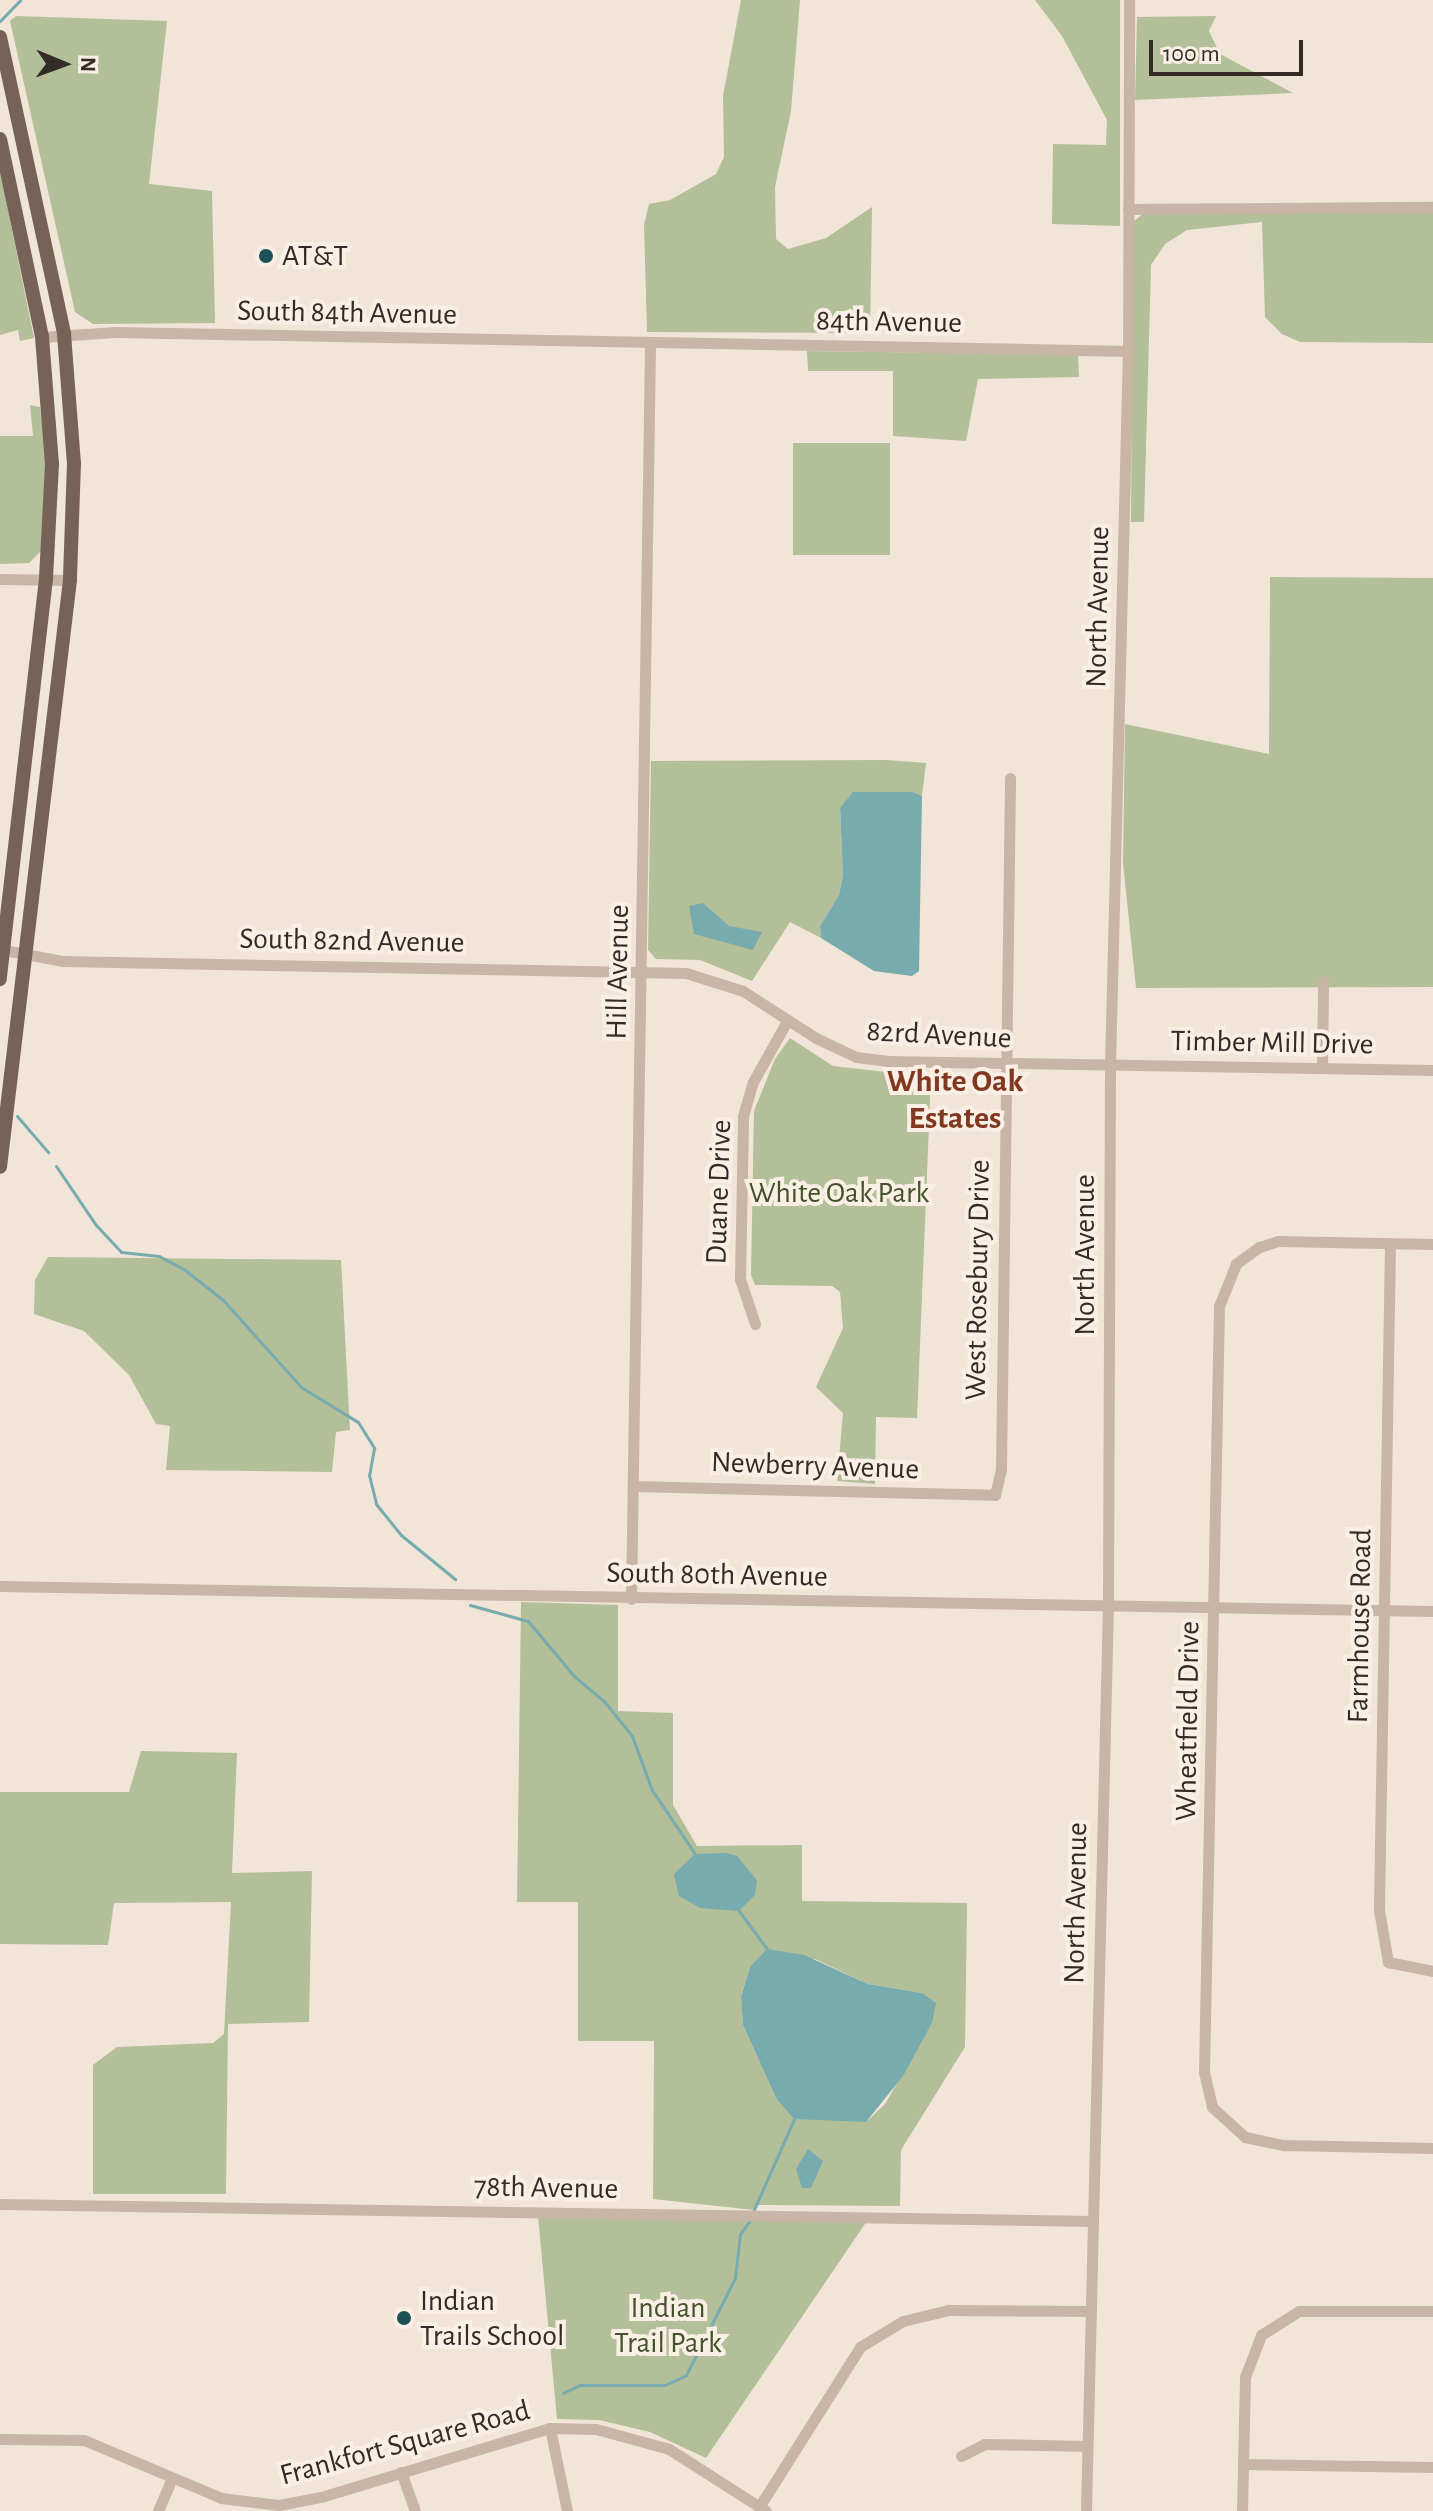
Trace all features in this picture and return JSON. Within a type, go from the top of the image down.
[{"type":"main road","points":[[0,37],[64,334],[74,463],[70,580],[5,1077],[0,1167]]},
{"type":"main road","points":[[0,139],[42,337],[52,464],[46,579],[0,979]]},
{"type":"street","name":"North Avenue","points":[[1086,2511],[1108,1605],[1110,1065],[1128,351],[1129,0]]},
{"type":"street","points":[[1128,209],[1433,207]]},
{"type":"street","name":"South 84th Avenue","points":[[42,337],[64,334],[650,345]]},
{"type":"street","name":"84th Avenue","points":[[650,345],[1128,351]]},
{"type":"street","name":"Hill Avenue","points":[[631,1599],[650,345]]},
{"type":"street","points":[[0,579],[70,580]]},
{"type":"street","name":"West Rosebury Drive","points":[[995,1495],[1001,1470],[1010,778]]},
{"type":"street","name":"South 82nd Avenue","points":[[4,950],[23,950],[37,958],[62,961],[642,970]]},
{"type":"street","name":"82rd Avenue","points":[[642,970],[714,979],[743,991],[787,1021],[856,1057],[1110,1065]]},
{"type":"street","points":[[1322,1068],[1323,981]]},
{"type":"street","name":"Duane Drive","points":[[755,1324],[740,1279],[743,1116],[753,1082],[787,1021]]},
{"type":"street","name":"Timber Mill Drive","points":[[1110,1065],[1433,1070]]},
{"type":"street","name":"Wheatfield Drive","points":[[1433,1244],[1278,1241],[1259,1247],[1236,1264],[1219,1306],[1204,2072],[1212,2107],[1226,2125],[1264,2143],[1433,2148]]},
{"type":"street","name":"Farmhouse Road","points":[[1390,1244],[1379,1910],[1388,1962],[1433,1971]]},
{"type":"street","name":"Newberry Avenue","points":[[633,1486],[995,1495]]},
{"type":"street","name":"South 80th Avenue","points":[[0,1586],[1433,1611]]},
{"type":"street","name":"78th Avenue","points":[[0,2204],[1092,2221]]},
{"type":"street","points":[[763,2509],[860,2347],[903,2321],[948,2310],[1090,2311]]},
{"type":"street","points":[[1242,2511],[1246,2365],[1272,2324],[1311,2310],[1433,2311]]},
{"type":"street","points":[[550,2428],[567,2511]]},
{"type":"street","name":"Frankfort Square Road","points":[[0,2439],[84,2440],[221,2498],[279,2508],[550,2428],[596,2429],[649,2440],[763,2509]]},
{"type":"street","points":[[961,2456],[985,2444],[1087,2446]]},
{"type":"street","points":[[1243,2464],[1433,2467]]},
{"type":"street","points":[[401,2472],[415,2511]]},
{"type":"street","points":[[158,2511],[172,2478]]},
{"type":"green space","points":[[741,0],[800,0],[791,111],[775,187],[776,239],[788,249],[826,238],[872,207],[870,333],[647,332],[644,225],[649,204],[670,200],[716,174],[724,157],[723,96]]},
{"type":"green space","points":[[1035,0],[1120,0],[1120,226],[1052,224],[1053,144],[1106,145],[1107,120],[1062,36]]},
{"type":"green space","points":[[16,16],[167,21],[149,184],[212,191],[215,323],[93,324],[75,312],[10,21]]},
{"type":"green space","points":[[1216,16],[1209,31],[1220,54],[1293,93],[1135,100],[1137,17]]},
{"type":"green space","points":[[0,171],[34,338],[20,341],[18,330],[0,335]]},
{"type":"green space","points":[[1146,211],[1433,211],[1433,343],[1300,342],[1282,334],[1265,317],[1262,222],[1187,230],[1165,244],[1151,265],[1144,522],[1131,522],[1133,222]]},
{"type":"green space","points":[[807,351],[1078,355],[1079,377],[978,379],[966,441],[893,436],[893,371],[808,371]]},
{"type":"green space","points":[[30,405],[40,407],[46,455],[42,550],[29,563],[0,564],[0,436],[33,436]]},
{"type":"green space","points":[[793,443],[890,443],[890,555],[793,555]]},
{"type":"green space","points":[[1270,577],[1433,578],[1433,987],[1136,988],[1123,863],[1125,724],[1269,754]]},
{"type":"green space","points":[[887,760],[926,763],[922,796],[912,792],[840,808],[843,875],[839,895],[820,926],[821,938],[790,922],[752,981],[700,960],[656,959],[648,950],[651,761]]},
{"type":"green space","name":"White Oak Park","points":[[790,1038],[833,1066],[931,1077],[917,1418],[876,1417],[875,1484],[837,1481],[843,1413],[816,1387],[843,1328],[840,1292],[832,1286],[755,1285],[751,1275],[754,1111],[775,1059]]},
{"type":"green space","points":[[48,1257],[341,1260],[350,1430],[336,1432],[332,1472],[166,1470],[170,1426],[156,1424],[129,1375],[84,1331],[34,1314],[35,1280]]},
{"type":"green space","points":[[521,1602],[618,1605],[618,1711],[673,1713],[673,1805],[697,1846],[802,1845],[802,1901],[967,1903],[965,2047],[901,2150],[900,2206],[757,2205],[754,2210],[653,2199],[654,2041],[578,2041],[578,1902],[517,1902]],"holes":[[[815,1959],[868,1984],[922,1993],[932,2023],[885,2104],[866,2122],[776,2098],[743,2025],[741,1995],[750,1967]]]},
{"type":"green space","points":[[141,1751],[237,1753],[232,1873],[312,1871],[309,2022],[228,2024],[226,2194],[93,2194],[93,2065],[117,2047],[213,2043],[224,2034],[231,1902],[114,1903],[108,1945],[0,1944],[0,1792],[129,1792]]},
{"type":"green space","name":"Indian Trail Park","points":[[538,2216],[867,2221],[706,2458],[650,2432],[599,2420],[557,2419]]},
{"type":"water","points":[[853,792],[913,792],[922,796],[919,971],[912,976],[874,971],[821,938],[820,926],[839,895],[843,875],[840,808]]},
{"type":"water","points":[[703,903],[729,926],[762,932],[753,950],[694,934],[689,906]]},
{"type":"water","points":[[727,1853],[737,1856],[757,1880],[755,1895],[739,1911],[700,1908],[679,1896],[674,1874],[695,1854]]},
{"type":"water","points":[[767,1949],[804,1955],[868,1984],[922,1993],[936,2003],[932,2023],[903,2076],[866,2122],[794,2119],[776,2098],[743,2025],[741,1996],[750,1967]]},
{"type":"water","points":[[808,2149],[823,2161],[811,2188],[802,2188],[796,2169]]},
{"type":"waterway","points":[[0,21],[20,0]]},
{"type":"waterway","points":[[17,1116],[48,1152]]},
{"type":"waterway","points":[[56,1166],[96,1225],[121,1252],[159,1256],[185,1270],[223,1300],[301,1387],[358,1422],[374,1448],[369,1475],[376,1504],[401,1535],[455,1579]]},
{"type":"waterway","points":[[470,1605],[528,1621],[574,1676],[604,1701],[632,1736],[652,1790],[695,1854]]},
{"type":"waterway","points":[[739,1911],[767,1949]]},
{"type":"waterway","points":[[752,2214],[794,2119]]},
{"type":"waterway","points":[[563,2393],[580,2385],[665,2385],[686,2375],[735,2278],[740,2234],[750,2220]]},
{"type":"place","name":"AT&T","points":[[266,256]]},
{"type":"place","name":"Indian Trails School","points":[[404,2318]]},
{"type":"district","name":"White Oak Estates","points":[[955,1100]]}]
